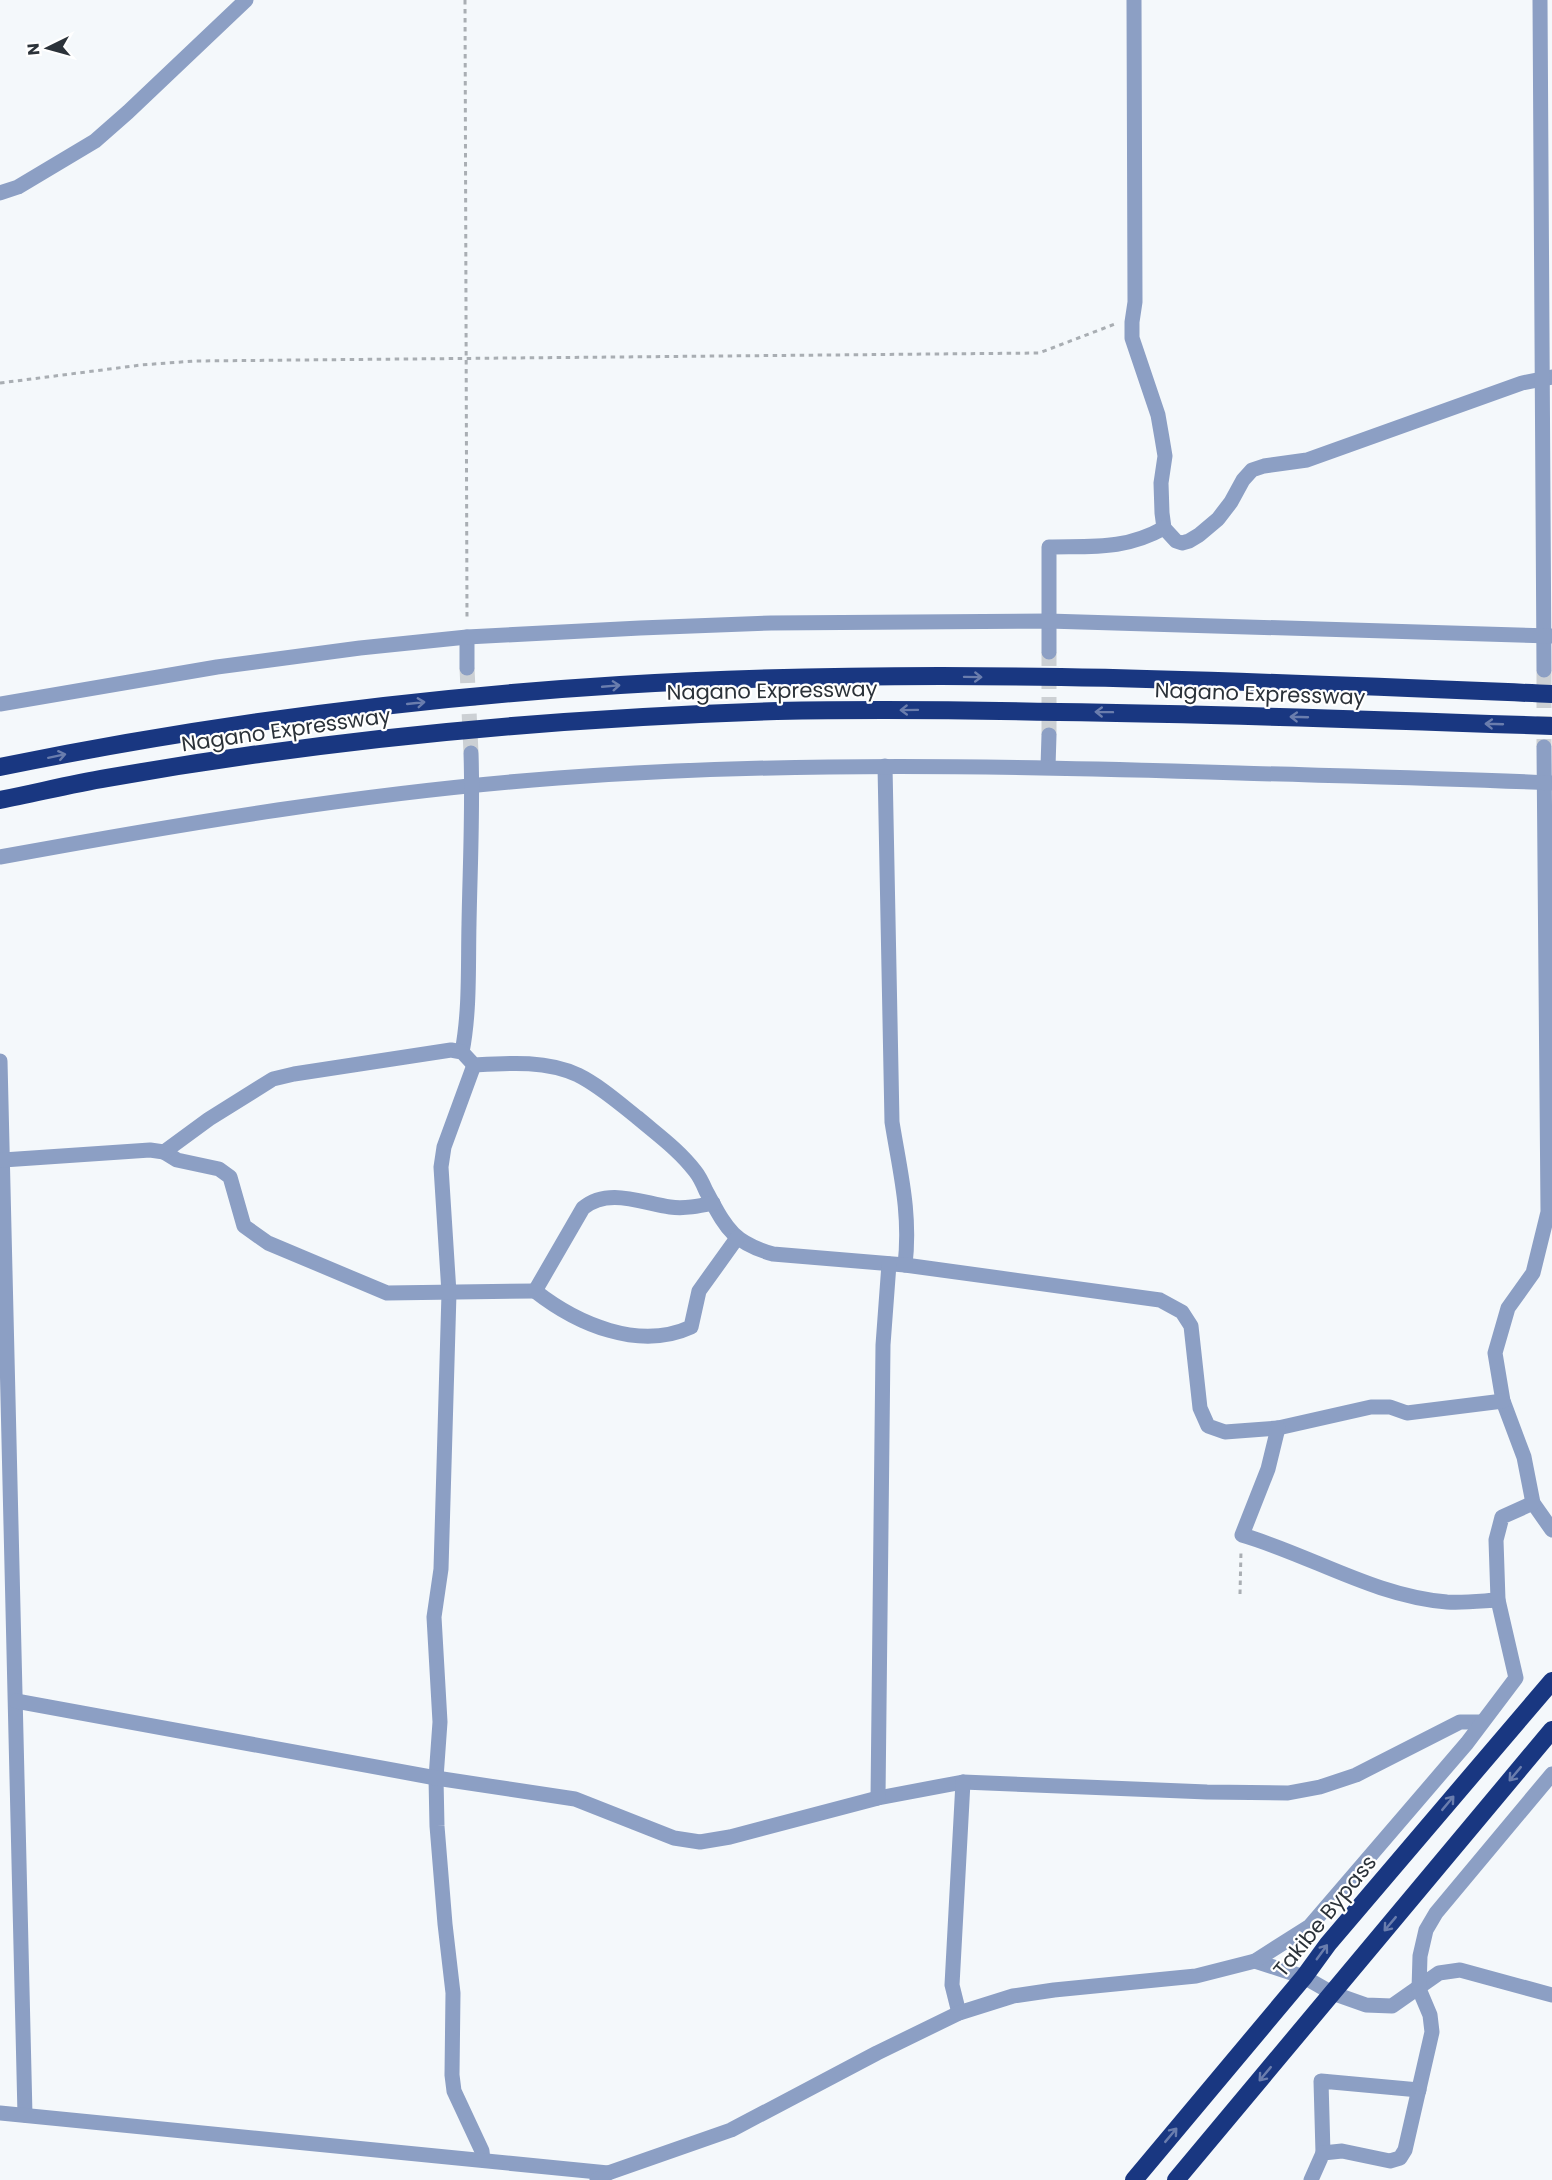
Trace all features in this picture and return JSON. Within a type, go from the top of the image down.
[{"type":"highway","name":"Nagano Expressway","points":[[0,767],[103,746],[285,717],[459,698],[621,685],[777,678],[977,677],[1202,680],[1552,694]]},
{"type":"highway","name":"Nagano Expressway","points":[[0,800],[105,778],[286,751],[455,731],[636,717],[779,711],[938,710],[1200,714],[1552,726]]},
{"type":"highway","name":"Takibe Bypass","points":[[1134,2180],[1304,1977],[1328,1944],[1552,1681]]},
{"type":"highway","points":[[1176,2180],[1552,1730]]},
{"type":"street","points":[[0,191],[18,187],[95,141],[246,0]]},
{"type":"street","points":[[1134,0],[1135,302],[1132,338],[1158,415],[1162,438],[1165,456],[1161,483],[1164,528],[1176,540],[1182,543],[1189,541],[1218,519],[1252,470],[1306,460],[1522,383],[1547,378]]},
{"type":"street","points":[[1540,0],[1547,378],[1548,635],[1544,670]]},
{"type":"street","points":[[1049,652],[1049,547],[1118,546],[1145,539],[1164,528]]},
{"type":"street","points":[[0,704],[217,667],[360,648],[467,638],[640,628],[771,623],[1048,621],[1548,635]]},
{"type":"street","points":[[467,638],[467,668]]},
{"type":"street","points":[[1048,767],[1049,735]]},
{"type":"street","points":[[1544,747],[1548,782],[1550,1212],[1533,1273],[1508,1308],[1495,1353],[1503,1401],[1524,1458],[1533,1503],[1551,1526]]},
{"type":"street","points":[[462,1052],[465,1037],[468,962],[471,753]]},
{"type":"street","points":[[885,766],[892,1122],[903,1174],[907,1214],[905,1265]]},
{"type":"street","points":[[0,857],[275,810],[558,778],[765,768],[885,766],[1048,767],[1548,782]]},
{"type":"street","points":[[164,1152],[209,1119],[273,1079],[451,1050],[462,1052],[474,1065]]},
{"type":"street","points":[[0,1061],[25,2115]]},
{"type":"street","points":[[474,1065],[507,1063],[548,1066],[577,1074],[597,1086],[673,1147],[696,1172],[723,1223],[737,1238],[753,1248],[773,1254],[905,1265],[1160,1300],[1182,1312],[1191,1326],[1200,1408],[1208,1426],[1225,1432],[1278,1428],[1371,1407],[1390,1407],[1407,1413],[1503,1401]]},
{"type":"street","points":[[474,1065],[444,1147],[441,1167],[448,1293],[441,1569],[434,1617],[441,1722],[436,1778],[439,1862],[453,1993],[452,2075],[454,2091],[482,2151],[483,2160]]},
{"type":"street","points":[[3,1160],[150,1150],[164,1152],[177,1160],[219,1169],[230,1177],[244,1226],[268,1243],[387,1293],[535,1291],[575,1317],[624,1334],[647,1337],[676,1334],[691,1328],[699,1291],[737,1238]]},
{"type":"street","points":[[535,1291],[583,1208],[592,1201],[628,1197],[671,1207],[686,1208],[713,1203]]},
{"type":"street","points":[[878,1798],[883,1345],[889,1264]]},
{"type":"street","points":[[1278,1428],[1268,1469],[1242,1535],[1276,1545],[1346,1576],[1391,1591],[1447,1602],[1498,1600]]},
{"type":"street","points":[[0,2113],[483,2160],[603,2176],[731,2130],[877,2052],[959,2013],[1013,1996],[1196,1976],[1255,1961],[1310,1926],[1467,1743],[1516,1678],[1498,1600],[1496,1540],[1502,1517],[1533,1503]]},
{"type":"street","points":[[16,1701],[436,1778],[575,1799],[674,1838],[700,1842],[730,1837],[878,1798],[963,1782],[1288,1793],[1320,1787],[1356,1775],[1460,1722],[1481,1722]]},
{"type":"street","points":[[1323,2153],[1342,2151],[1390,2161],[1400,2158],[1405,2150],[1432,2031],[1430,2015],[1419,1989],[1422,1947],[1426,1930],[1436,1913],[1552,1774]]},
{"type":"street","points":[[959,2013],[952,1985],[963,1782]]},
{"type":"street","points":[[1255,1961],[1304,1977],[1332,1993],[1366,2005],[1392,2006],[1439,1974],[1460,1970],[1552,1995]]},
{"type":"street","points":[[1311,2180],[1323,2153],[1321,2081],[1419,2090]]},
{"type":"path","points":[[465,0],[467,638]]},
{"type":"path","points":[[0,383],[141,365],[194,361],[1039,353],[1118,323],[1132,322]]},
{"type":"path","points":[[1240,1594],[1242,1535]]},
{"type":"tunnel","points":[[1049,652],[1049,735]]},
{"type":"tunnel","points":[[467,668],[471,753]]},
{"type":"tunnel","points":[[1544,670],[1544,747]]}]
